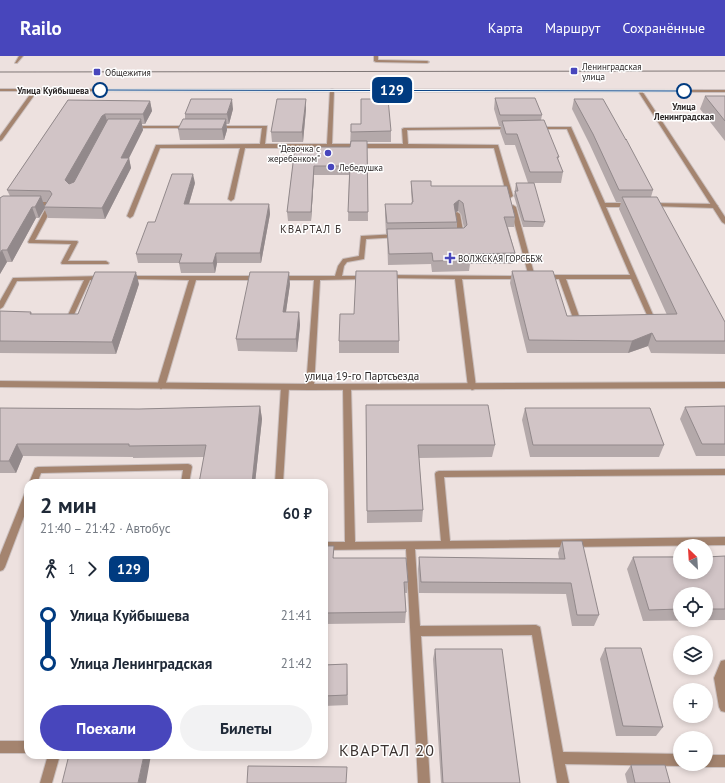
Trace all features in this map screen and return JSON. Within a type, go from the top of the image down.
[{"type":"street","points":[[16,62],[21,56]]},
{"type":"street","points":[[376,56],[376,61],[427,62]]},
{"type":"street","points":[[0,90],[725,91]]},
{"type":"street","points":[[0,138],[36,90]]},
{"type":"street","points":[[329,146],[332,90]]},
{"type":"street","points":[[640,91],[725,222]]},
{"type":"street","points":[[124,127],[194,127]]},
{"type":"street","points":[[210,127],[265,127],[262,146]]},
{"type":"street","points":[[406,146],[404,129],[522,128]]},
{"type":"street","points":[[530,128],[569,128],[651,317],[636,317]]},
{"type":"street","points":[[130,216],[158,146],[496,146],[532,277]]},
{"type":"street","points":[[231,200],[244,146]]},
{"type":"street","points":[[29,204],[51,204],[31,242],[75,242],[64,262],[106,263]]},
{"type":"street","points":[[602,205],[640,205]]},
{"type":"street","points":[[647,205],[714,206]]},
{"type":"street","points":[[453,236],[461,236],[457,214]]},
{"type":"street","points":[[338,278],[341,266],[345,260],[362,258],[363,237],[408,236]]},
{"type":"street","points":[[458,277],[472,386]]},
{"type":"street","points":[[562,277],[576,318],[591,318]]},
{"type":"street","points":[[271,278],[633,277]]},
{"type":"street","points":[[55,318],[70,317],[88,278]]},
{"type":"street","points":[[0,307],[15,279],[110,278]]},
{"type":"street","points":[[118,278],[263,278]]},
{"type":"street","points":[[161,386],[193,278]]},
{"type":"street","points":[[310,387],[317,278]]},
{"type":"street","name":"улица 19-го Партсъезда","points":[[0,384],[284,387],[725,385]]},
{"type":"street","points":[[279,479],[284,387]]},
{"type":"street","points":[[347,387],[350,545]]},
{"type":"street","points":[[35,479],[38,470],[188,467],[186,479]]},
{"type":"street","points":[[446,543],[439,474],[725,472]]},
{"type":"street","points":[[0,567],[24,505]]},
{"type":"street","points":[[328,546],[446,543],[725,541]]},
{"type":"street","points":[[410,544],[424,783]]},
{"type":"street","points":[[416,631],[536,630],[563,783]]},
{"type":"street","points":[[725,665],[719,678],[725,707]]},
{"type":"street","points":[[0,747],[24,747]]},
{"type":"street","points":[[559,758],[673,760]]},
{"type":"street","points":[[46,783],[53,759]]},
{"type":"street","points":[[713,761],[725,761]]},
{"type":"building","points":[[705,96],[725,96],[725,121]]},
{"type":"building","points":[[495,98],[535,98],[542,115],[500,115]]},
{"type":"building","points":[[191,99],[232,99],[227,114],[185,114]]},
{"type":"building","points":[[277,99],[306,99],[302,132],[271,132]]},
{"type":"building","points":[[361,99],[388,99],[391,131],[351,132],[351,124],[361,124]]},
{"type":"building","points":[[574,99],[603,99],[653,190],[619,190],[593,134]]},
{"type":"building","points":[[68,100],[150,101],[143,114],[105,114],[102,116],[65,180],[69,184],[74,182],[108,119],[141,119],[121,158],[129,158],[102,208],[44,207],[52,194],[50,191],[7,190]]},
{"type":"building","points":[[183,119],[226,119],[222,129],[178,129]]},
{"type":"building","points":[[544,120],[559,157],[557,157],[563,172],[530,172],[517,134],[506,134],[502,121]]},
{"type":"building","points":[[351,141],[367,141],[368,212],[348,212],[350,166],[314,166],[311,212],[287,212],[295,147],[350,147]]},
{"type":"building","points":[[172,174],[193,174],[184,204],[269,204],[260,253],[216,253],[213,263],[179,263],[182,254],[136,254],[148,222],[155,222]]},
{"type":"building","points":[[411,181],[431,181],[431,186],[507,186],[515,217],[504,217],[515,253],[469,254],[471,260],[433,261],[432,253],[389,254],[387,229],[464,228],[467,225],[463,203],[459,200],[454,204],[457,222],[387,223],[385,204],[412,204]]},
{"type":"building","points":[[516,183],[534,183],[545,222],[524,221],[515,191],[518,191]]},
{"type":"building","points":[[3,196],[41,196],[35,207],[32,207],[7,250],[2,250],[0,253],[0,198]]},
{"type":"building","points":[[622,197],[657,197],[725,322],[725,341],[656,341],[652,333],[632,341],[529,340],[512,271],[553,271],[567,316],[677,314]]},
{"type":"building","points":[[356,271],[397,271],[399,341],[339,341],[340,314],[354,314]]},
{"type":"building","points":[[95,272],[136,272],[112,342],[0,341],[0,311],[31,312],[30,314],[78,314]]},
{"type":"building","points":[[250,272],[289,272],[283,312],[299,312],[296,339],[236,339]]},
{"type":"building","points":[[366,405],[488,405],[495,445],[418,445],[423,510],[367,511]]},
{"type":"building","points":[[260,406],[252,479],[200,479],[206,445],[129,446],[129,444],[17,444],[9,461],[0,461],[0,408],[139,409]]},
{"type":"building","points":[[725,406],[725,444],[702,444],[685,407]]},
{"type":"building","points":[[525,408],[650,408],[664,445],[533,445]]},
{"type":"building","points":[[562,541],[582,541],[599,615],[577,615],[571,583],[421,582],[419,557],[565,559]]},
{"type":"building","points":[[328,546],[334,546],[333,558],[406,558],[408,582],[404,582],[406,612],[328,613]]},
{"type":"building","points":[[725,556],[725,609],[713,609],[713,587],[673,587],[673,609],[649,610],[633,557],[673,557],[673,579],[713,579],[713,557]]},
{"type":"building","points":[[605,648],[641,648],[663,727],[623,726]]},
{"type":"building","points":[[435,649],[502,649],[520,783],[443,783]]},
{"type":"building","points":[[347,664],[347,695],[328,696],[328,665]]},
{"type":"building","points":[[68,759],[143,759],[138,783],[62,783]]},
{"type":"building","points":[[631,765],[665,765],[670,783],[635,783]]},
{"type":"building","points":[[248,766],[347,767],[346,783],[247,783]]},
{"type":"tram line","points":[[0,72],[725,71]]},
{"type":"bus line","name":"129","points":[[100,90],[684,91]]},
{"type":"place","name":"Ленинградская улица","points":[[574,71]]},
{"type":"place","name":"Общежития","points":[[97,72]]},
{"type":"place","name":"Улица Куйбышева","points":[[100,90]]},
{"type":"place","name":"Улица Ленинградская","points":[[684,91]]},
{"type":"place","name":"\"Девочка с жеребенком\"","points":[[328,153]]},
{"type":"place","name":"Лебедушка","points":[[331,167]]},
{"type":"place","name":"ВОЛЖСКАЯ ГОРСББЖ","points":[[450,258]]},
{"type":"district","name":"КВАРТАЛ Б","points":[[311,229]]},
{"type":"district","name":"КВАРТАЛ 20","points":[[387,750]]}]
